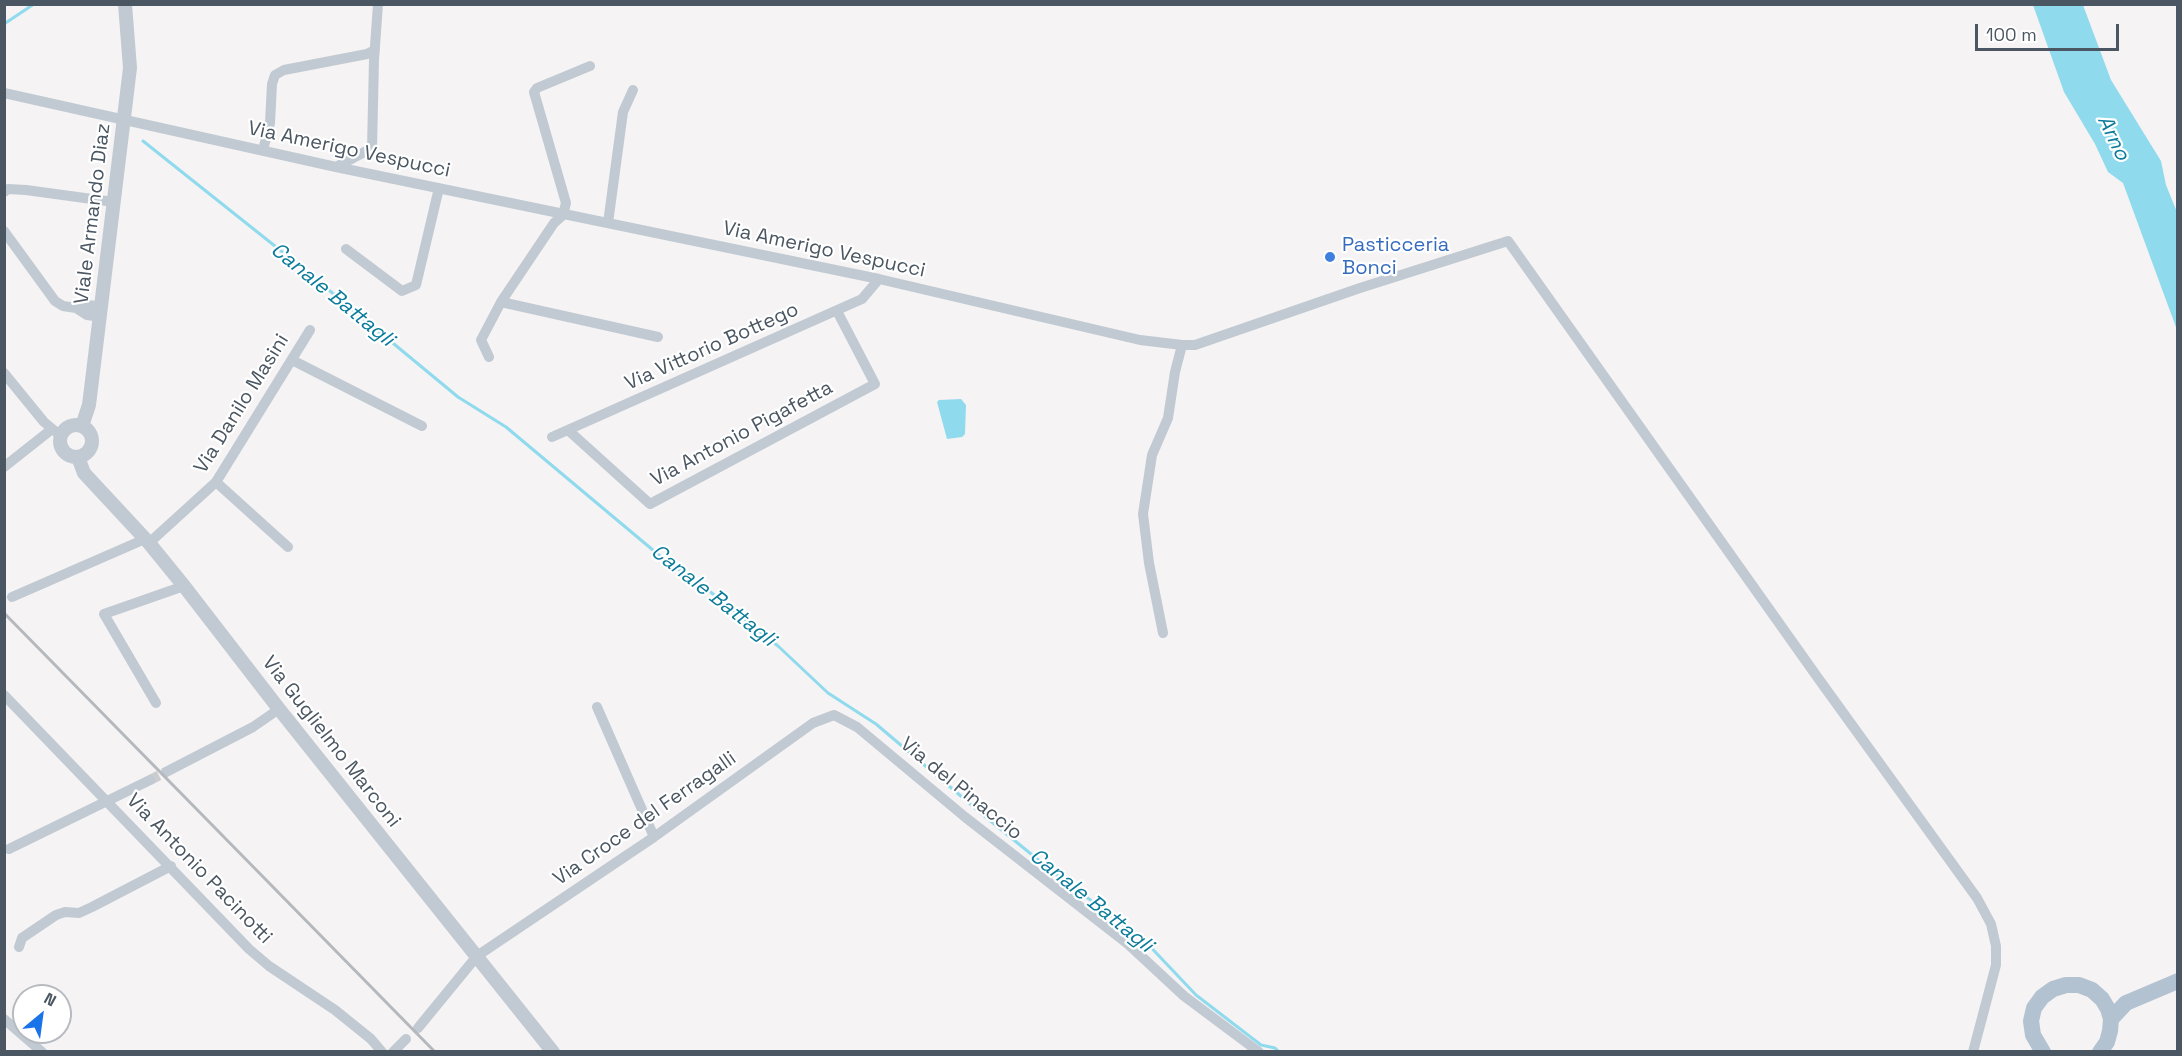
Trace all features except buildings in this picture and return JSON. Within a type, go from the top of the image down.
[{"type":"main road","points":[[2111,1019],[2126,1003],[2178,981]]},
{"type":"main road","points":[[2043,1052],[2033,1035],[2031,1021],[2034,1008],[2042,997],[2053,989],[2072,985],[2092,990],[2108,1008],[2111,1019],[2110,1031],[2107,1042],[2100,1052]]},
{"type":"main road","points":[[2102,999],[2126,1003]]},
{"type":"street","name":"Viale Armando Diaz","points":[[82,426],[89,405],[130,68],[125,4]]},
{"type":"street","points":[[336,167],[372,148],[378,4]]},
{"type":"street","points":[[263,150],[270,123],[272,84],[275,75],[284,70],[367,54],[375,50]]},
{"type":"street","points":[[489,357],[481,340],[501,302],[554,223],[563,215],[566,203],[534,92],[537,88],[590,66]]},
{"type":"street","points":[[608,223],[623,112],[633,90]]},
{"type":"street","name":"Via Amerigo Vespucci","points":[[4,93],[336,167],[879,279],[1140,340],[1182,345],[1195,345],[1360,288],[1508,241],[1977,898],[1991,924],[1996,965],[1972,1052]]},
{"type":"street","points":[[346,249],[402,291],[416,285],[439,188]]},
{"type":"street","points":[[4,192],[8,189],[26,190],[114,202]]},
{"type":"street","points":[[4,231],[55,301],[63,306],[76,308],[87,315],[101,312]]},
{"type":"street","name":"Via Vittorio Bottego","points":[[552,437],[862,299],[879,279]]},
{"type":"street","points":[[501,302],[658,337]]},
{"type":"street","name":"Via Antonio Pigafetta","points":[[568,430],[650,504],[875,384],[837,310]]},
{"type":"street","name":"Via Danilo Masini","points":[[12,597],[147,541],[216,482],[310,330]]},
{"type":"street","points":[[1163,633],[1149,563],[1143,514],[1152,455],[1168,417],[1182,345]]},
{"type":"street","points":[[292,360],[422,426]]},
{"type":"street","points":[[4,373],[44,422],[57,433],[64,452],[78,458],[87,454],[93,441],[89,432],[82,426],[69,426],[57,433],[4,467]]},
{"type":"street","name":"Via Guglielmo Marconi","points":[[78,458],[84,473],[147,541],[184,586],[279,709],[553,1052]]},
{"type":"street","points":[[216,482],[288,547]]},
{"type":"street","points":[[156,703],[104,614],[184,586]]},
{"type":"street","name":"Via Antonio Pacinotti","points":[[4,695],[249,949],[295,984],[335,1010],[371,1039],[382,1052]]},
{"type":"street","points":[[597,707],[654,837]]},
{"type":"street","points":[[166,772],[253,728],[279,709]]},
{"type":"street","name":"Via Croce del Ferragalli","points":[[418,1028],[477,956],[654,837],[813,723],[834,715]]},
{"type":"street","name":"Via del Pinaccio","points":[[834,715],[857,727],[964,817],[1128,944],[1184,996],[1259,1052]]},
{"type":"street","points":[[9,849],[150,780]]},
{"type":"street","points":[[19,947],[22,938],[56,915],[65,912],[79,913],[171,866]]},
{"type":"street","points":[[4,1019],[42,1052]]},
{"type":"street","points":[[393,1052],[406,1039]]},
{"type":"water","name":"Arno","points":[[2033,5],[2083,5],[2111,80],[2161,161],[2166,185],[2177,212],[2177,330],[2123,183],[2108,172],[2095,144],[2064,92]]},
{"type":"water","points":[[961,399],[966,405],[965,434],[962,437],[947,439],[937,402]]},
{"type":"waterway","points":[[4,24],[34,4]]},
{"type":"waterway","name":"Canale Battagli","points":[[143,141],[295,262],[458,397],[506,427],[666,561],[703,586],[778,646],[828,693],[876,724],[1058,876],[1143,939],[1196,995],[1261,1045],[1275,1048],[1279,1052]]},
{"type":"tunnel","points":[[150,780],[166,772]]},
{"type":"railway","points":[[4,613],[435,1052]]},
{"type":"place","name":"Pasticceria Bonci","points":[[1330,257]]}]
